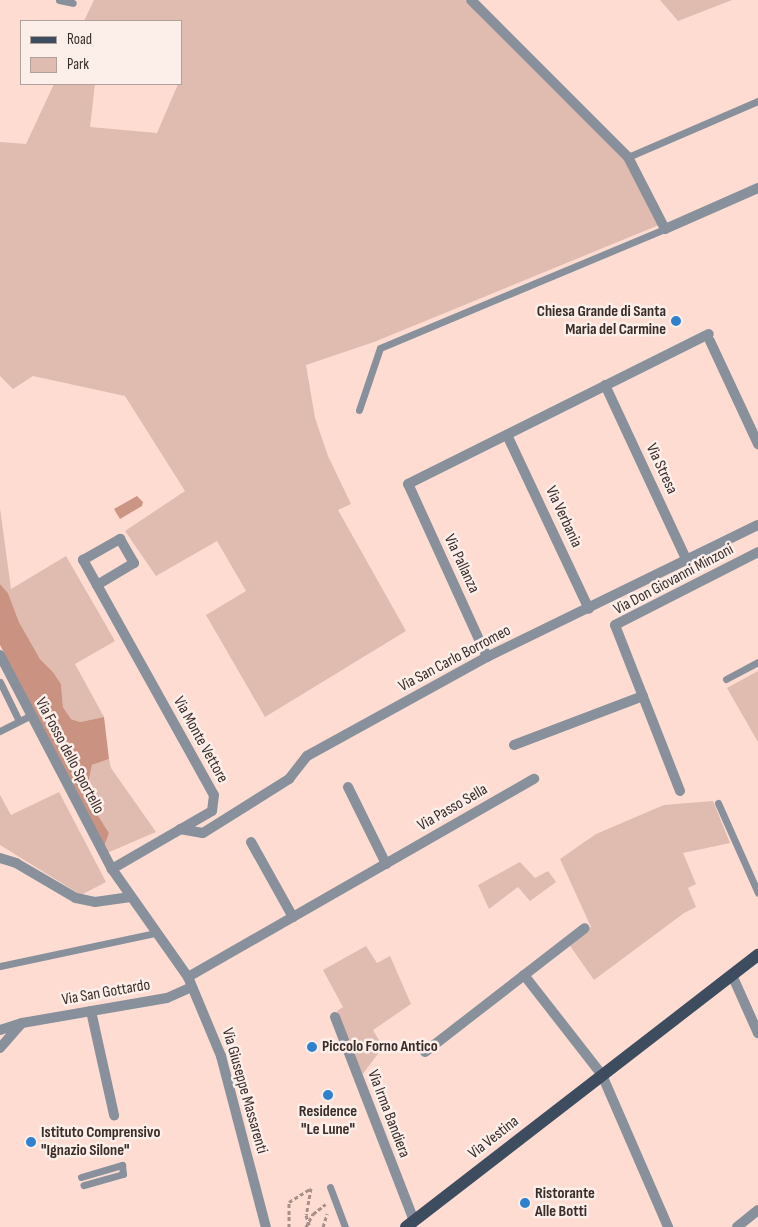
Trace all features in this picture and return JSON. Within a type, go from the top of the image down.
[{"type":"main road","name":"Via Vestina","points":[[410,1224],[758,955]]},
{"type":"street","points":[[470,0],[628,157],[665,229],[758,188]]},
{"type":"street","points":[[508,437],[709,337],[758,444]]},
{"type":"street","name":"Via Stresa","points":[[606,387],[687,561]]},
{"type":"street","name":"Via Pallanza","points":[[487,657],[412,483],[508,437]]},
{"type":"street","name":"Via Verbania","points":[[508,437],[589,609]]},
{"type":"street","name":"Via San Carlo Borromeo","points":[[180,830],[204,833],[289,779],[307,756],[487,657],[589,609],[758,525]]},
{"type":"street","points":[[120,539],[134,563],[97,585],[82,560],[120,539]]},
{"type":"street","name":"Via Don Giovanni Minzoni","points":[[680,791],[615,624],[758,552]]},
{"type":"street","name":"Via Monte Vettore","points":[[97,585],[214,795],[212,811],[112,870]]},
{"type":"street","name":"Via Fosso dello Sportello","points":[[0,655],[112,870]]},
{"type":"street","points":[[514,745],[643,696]]},
{"type":"street","name":"Via Passo Sella","points":[[188,977],[534,779]]},
{"type":"street","points":[[348,787],[386,864]]},
{"type":"street","points":[[250,842],[293,917]]},
{"type":"street","points":[[0,858],[16,863],[76,898],[94,902],[129,897]]},
{"type":"street","name":"Via Giuseppe Massarenti","points":[[112,870],[129,897],[188,977],[221,1056],[266,1227]]},
{"type":"street","points":[[425,1052],[584,928]]},
{"type":"street","points":[[524,975],[602,1076],[668,1227]]},
{"type":"street","points":[[732,976],[758,1033]]},
{"type":"street","name":"Via San Gottardo","points":[[0,1030],[22,1023],[167,998],[192,988]]},
{"type":"street","points":[[91,1011],[114,1115]]},
{"type":"street","name":"Via Irma Bandiera","points":[[335,1017],[410,1224]]},
{"type":"street","points":[[0,1048],[22,1023]]},
{"type":"street","points":[[737,1227],[758,1210]]},
{"type":"lane","points":[[59,0],[73,3]]},
{"type":"lane","points":[[628,157],[758,101]]},
{"type":"lane","points":[[359,410],[380,348],[665,229]]},
{"type":"lane","points":[[726,679],[758,662]]},
{"type":"lane","points":[[0,682],[19,721]]},
{"type":"lane","points":[[0,731],[31,716]]},
{"type":"lane","points":[[718,803],[758,893]]},
{"type":"lane","points":[[0,966],[155,933]]},
{"type":"lane","points":[[81,1177],[122,1165],[122,1174],[84,1185]]},
{"type":"lane","points":[[330,1187],[331,1201],[345,1227]]},
{"type":"path","points":[[289,1227],[289,1202],[311,1188],[308,1227]]},
{"type":"path","points":[[308,1222],[331,1201]]},
{"type":"path","points":[[323,1227],[331,1201]]},
{"type":"green space","points":[[94,0],[465,0],[624,159],[659,225],[374,342],[306,365],[315,418],[328,456],[351,504],[338,510],[406,631],[265,717],[206,615],[246,591],[217,541],[156,576],[125,531],[185,491],[125,396],[33,376],[13,389],[0,376],[0,142],[26,144],[54,85],[95,85],[90,127],[157,133],[178,85],[182,85],[182,20],[84,20]]},
{"type":"green space","points":[[660,0],[732,0],[678,21]]},
{"type":"green space","points":[[0,508],[11,589],[66,556],[115,641],[75,664],[104,717],[80,722],[71,719],[63,707],[61,684],[53,672],[40,659],[19,622],[8,593],[0,584]]},
{"type":"green space","points":[[758,671],[758,742],[727,688]]},
{"type":"green space","points":[[109,759],[111,768],[156,832],[107,853],[104,847],[109,833],[97,814],[88,784],[92,765]]},
{"type":"green space","points":[[59,792],[106,882],[81,895],[0,845],[0,795],[11,815]]},
{"type":"green space","points":[[713,801],[730,843],[683,853],[696,884],[688,888],[696,907],[684,913],[594,980],[568,943],[591,927],[560,859],[596,834],[664,805]]},
{"type":"green space","points":[[520,862],[535,878],[548,871],[556,882],[530,901],[518,887],[489,909],[478,885]]},
{"type":"green space","points":[[366,946],[377,963],[390,956],[411,1004],[373,1030],[383,1047],[362,1075],[337,1011],[343,1007],[323,970]]},
{"type":"shaded area","points":[[137,496],[143,502],[142,506],[120,519],[114,509]]},
{"type":"shaded area","points":[[0,584],[8,593],[19,622],[40,659],[53,672],[61,684],[63,707],[71,719],[80,722],[104,717],[109,759],[92,765],[88,784],[97,814],[109,833],[104,847],[0,645]]},
{"type":"place","name":"Chiesa Grande di Santa Maria del Carmine","points":[[676,321]]},
{"type":"place","name":"Piccolo Forno Antico","points":[[312,1047]]},
{"type":"place","name":"Residence \"Le Lune\"","points":[[328,1095]]},
{"type":"place","name":"Istituto Comprensivo \"Ignazio Silone\"","points":[[31,1142]]},
{"type":"place","name":"Ristorante Alle Botti","points":[[525,1203]]}]
